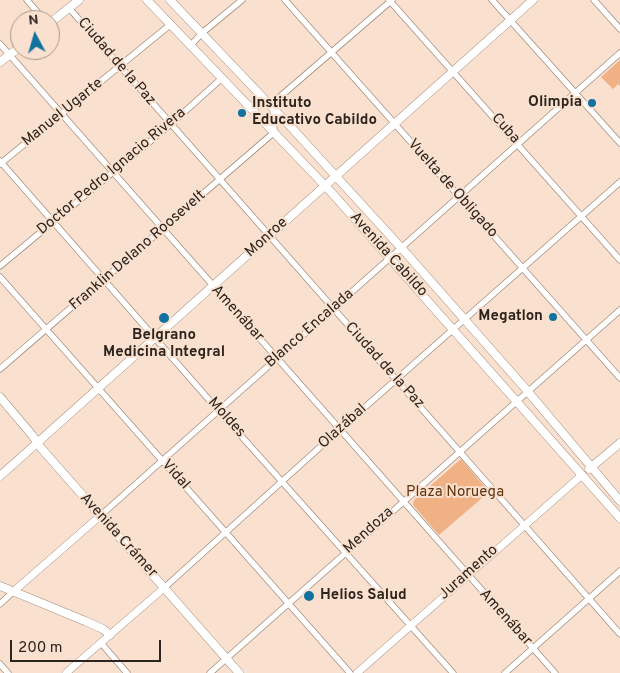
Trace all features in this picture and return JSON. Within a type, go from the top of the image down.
[{"type":"main road","points":[[60,15],[79,0]]},
{"type":"main road","name":"Avenida Cabildo","points":[[147,0],[326,185],[620,518]]},
{"type":"main road","name":"Avenida Cabildo","points":[[170,0],[274,108],[402,248],[620,501]]},
{"type":"main road","name":"Monroe","points":[[0,476],[534,0]]},
{"type":"main road","points":[[0,62],[9,55]]},
{"type":"main road","name":"Avenida Crámer","points":[[0,397],[100,516],[239,673]]},
{"type":"main road","points":[[583,474],[620,443]]},
{"type":"main road","points":[[0,586],[85,620],[103,629],[110,635]]},
{"type":"street","points":[[27,0],[36,10]]},
{"type":"street","points":[[191,45],[202,33],[242,0]]},
{"type":"street","name":"Vuelta de Obligado","points":[[285,0],[620,378]]},
{"type":"street","points":[[274,131],[275,101],[390,0]]},
{"type":"street","name":"Cuba","points":[[390,0],[620,260]]},
{"type":"street","points":[[492,0],[620,143]]},
{"type":"street","points":[[594,0],[620,29]]},
{"type":"street","name":"Ciudad de la Paz","points":[[69,8],[620,634]]},
{"type":"street","name":"Manuel Ugarte","points":[[1,163],[171,24]]},
{"type":"street","name":"Amenábar","points":[[0,44],[402,502],[555,673]]},
{"type":"street","name":"Blanco Encalada","points":[[0,604],[391,258],[620,52]]},
{"type":"street","name":"Doctor Pedro Ignacio Rivera","points":[[0,266],[171,124],[222,78]]},
{"type":"street","name":"Franklin Delano Roosevelt","points":[[0,369],[105,280],[274,131]]},
{"type":"street","name":"Moldes","points":[[1,163],[453,673]]},
{"type":"street","name":"Olazábal","points":[[66,673],[101,644],[339,430],[620,182]]},
{"type":"street","name":"Vidal","points":[[0,277],[350,673]]},
{"type":"street","name":"Mendoza","points":[[210,673],[620,310]]},
{"type":"street","name":"Juramento","points":[[358,673],[583,474]]},
{"type":"street","points":[[505,673],[620,571]]},
{"type":"street","points":[[101,644],[127,673]]},
{"type":"street","points":[[0,664],[8,673]]},
{"type":"green space","points":[[620,60],[620,86],[618,84],[613,89],[601,77]]},
{"type":"green space","name":"Plaza Noruega","points":[[461,459],[489,492],[439,535],[413,505],[414,500]]},
{"type":"place","name":"Olimpia","points":[[592,103]]},
{"type":"place","name":"Instituto Educativo Cabildo","points":[[242,113]]},
{"type":"place","name":"Megatlon","points":[[553,317]]},
{"type":"place","name":"Belgrano Medicina Integral","points":[[164,318]]},
{"type":"place","name":"Helios Salud","points":[[309,596]]}]
